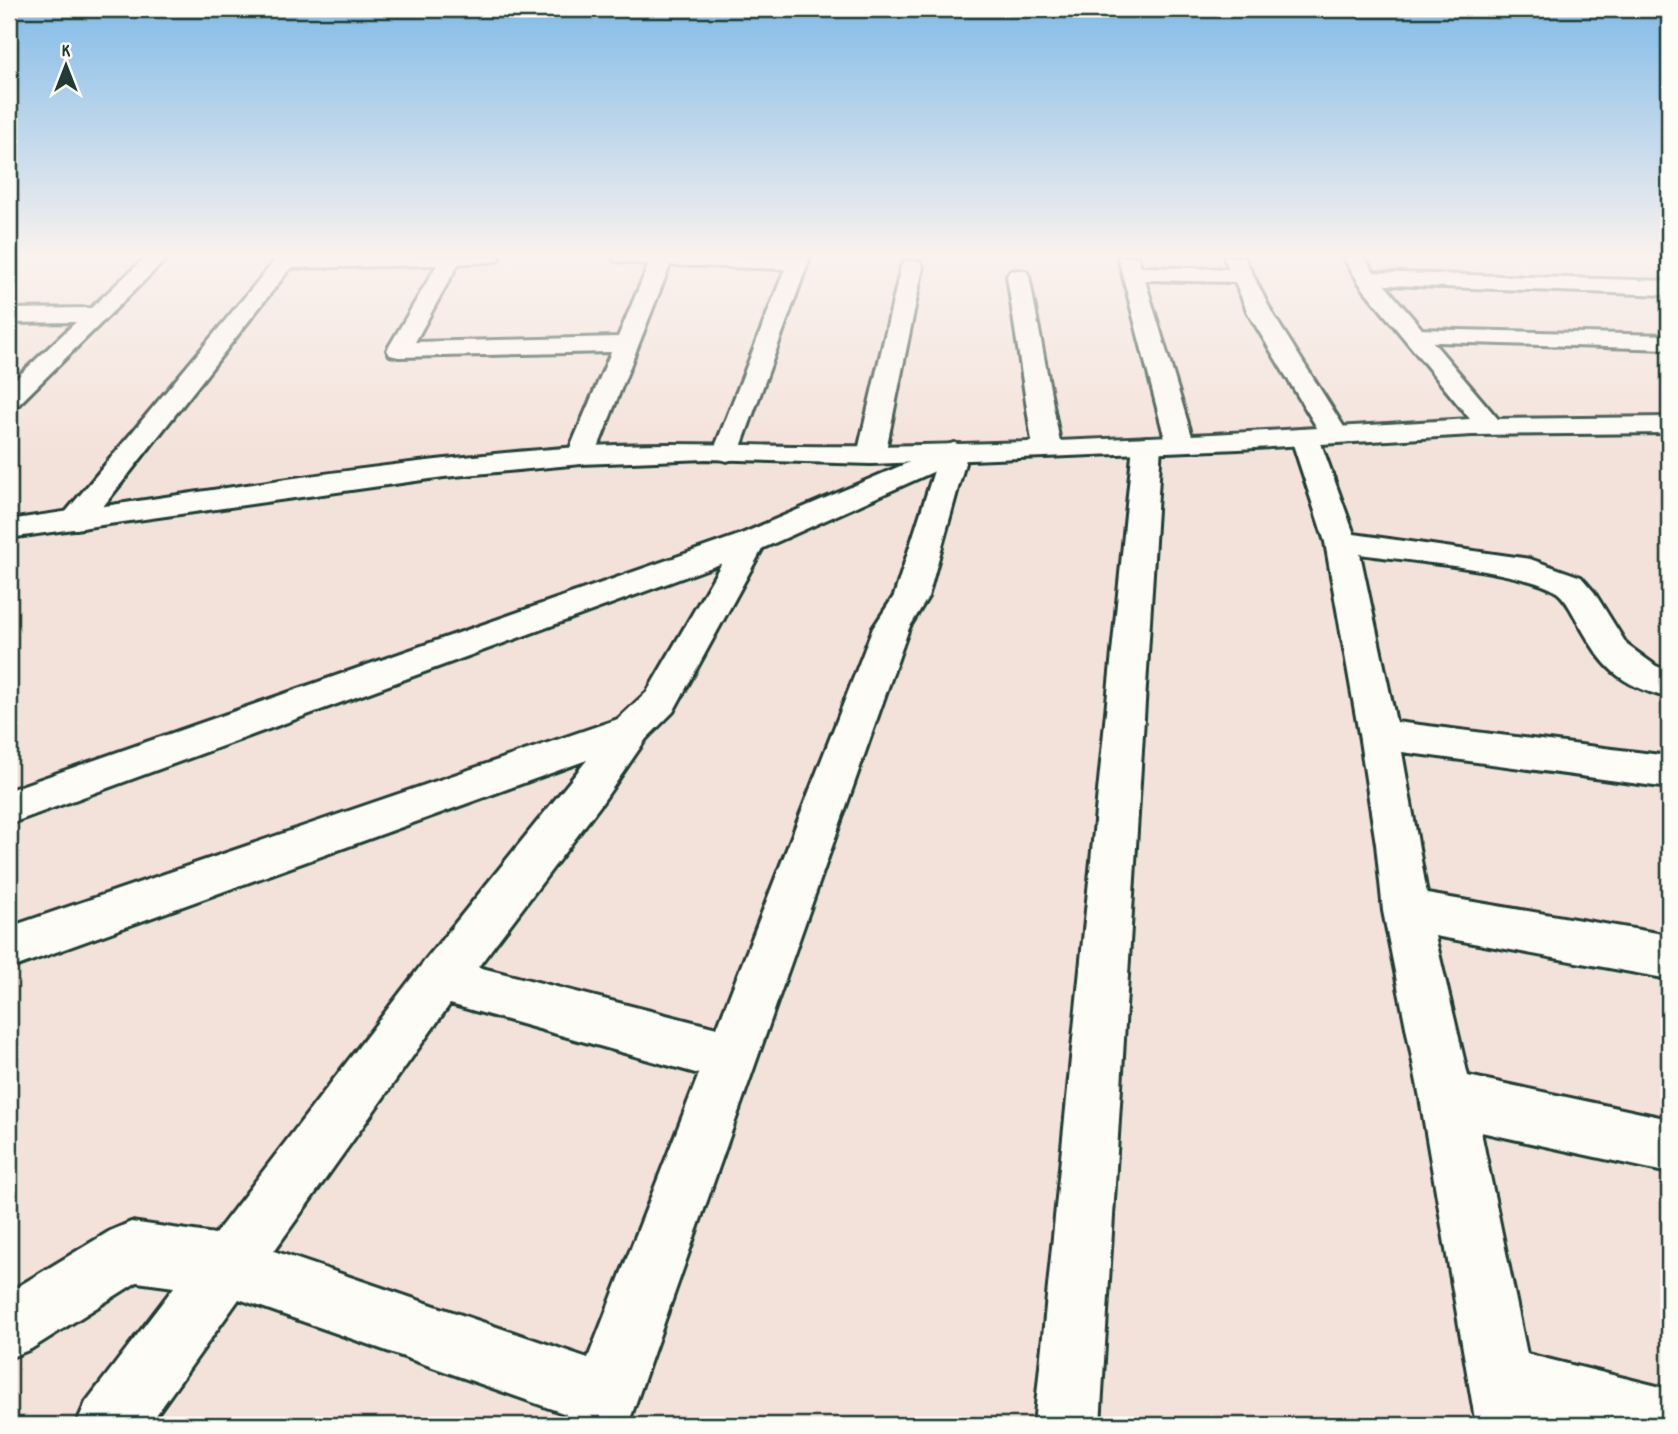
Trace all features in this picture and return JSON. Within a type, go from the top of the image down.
[{"type":"street","points":[[9,399],[86,324]]},
{"type":"street","points":[[76,520],[235,324]]},
{"type":"street","points":[[414,324],[399,350],[627,344]]},
{"type":"street","points":[[581,454],[635,324]]},
{"type":"street","points":[[727,452],[775,324]]},
{"type":"street","points":[[871,455],[900,324]]},
{"type":"street","points":[[1026,324],[1047,449]]},
{"type":"street","points":[[1067,1425],[1164,444],[1141,324]]},
{"type":"street","points":[[1265,324],[1320,436],[1379,734],[1398,844],[1406,911],[1447,1098],[1505,1402],[1669,1422]]},
{"type":"street","points":[[1405,324],[1491,427]]},
{"type":"street","points":[[1415,336],[1669,342]]},
{"type":"street","points":[[9,530],[444,468],[581,454],[727,452],[871,455],[1164,444],[1491,427],[1669,425]]},
{"type":"street","points":[[9,807],[750,542],[954,452]]},
{"type":"street","points":[[9,1327],[131,1252],[226,1265],[600,1411],[891,628],[911,597],[954,452]]},
{"type":"street","points":[[109,1425],[440,979],[587,792],[632,729],[660,702],[750,542]]},
{"type":"street","points":[[1340,542],[1530,569],[1558,579],[1577,592],[1614,654],[1643,675],[1669,685]]},
{"type":"street","points":[[9,948],[632,729]]},
{"type":"street","points":[[1379,734],[1669,772]]},
{"type":"street","points":[[1406,911],[1669,957]]},
{"type":"street","points":[[440,979],[730,1057]]},
{"type":"street","points":[[1447,1098],[1669,1146]]}]
